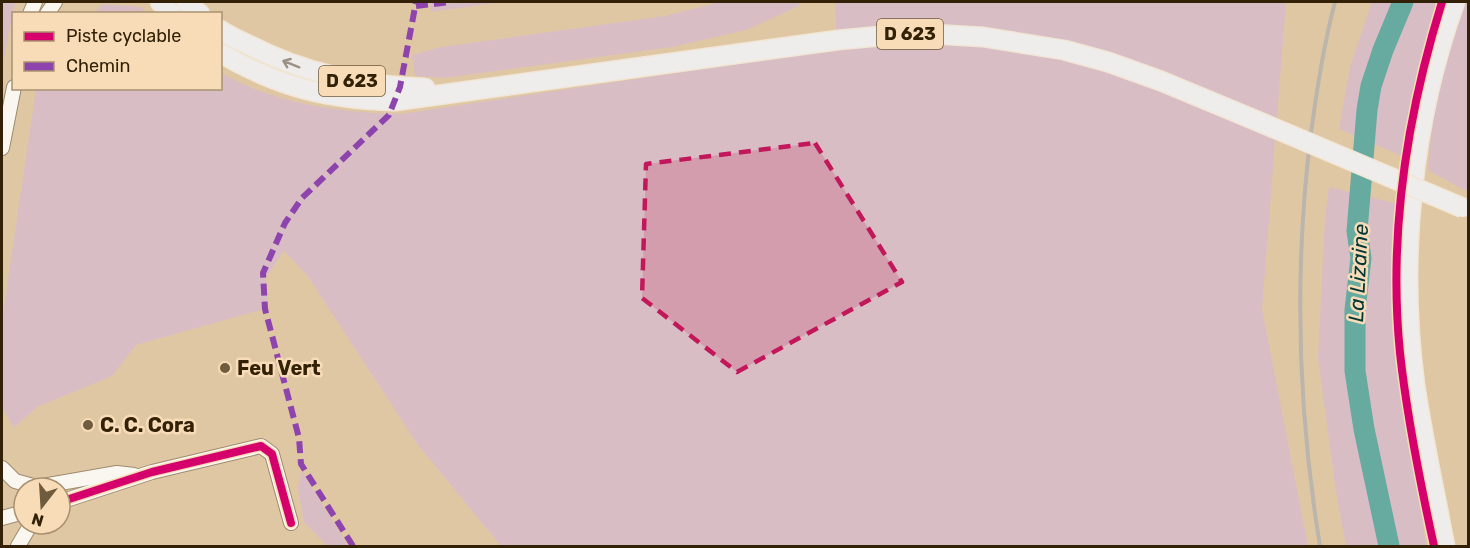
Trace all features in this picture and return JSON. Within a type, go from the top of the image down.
[{"type":"main road","points":[[186,2],[198,12]]},
{"type":"main road","points":[[1445,546],[1415,384],[1409,270],[1415,178],[1421,135],[1439,53],[1455,2]]},
{"type":"main road","name":"D 623","points":[[222,31],[261,51],[310,71],[365,84],[441,88],[493,87]]},
{"type":"main road","name":"D 623","points":[[222,54],[252,71],[305,91],[363,100],[394,101],[838,40],[914,33],[983,36],[1064,50],[1108,62],[1161,81],[1466,209]]},
{"type":"street","points":[[2,148],[13,90]]},
{"type":"street","points":[[72,498],[139,476],[261,446],[272,454],[291,523]]},
{"type":"street","points":[[2,468],[15,481],[37,488],[117,473],[139,476]]},
{"type":"highlighted area","points":[[815,143],[902,282],[737,372],[642,298],[646,164]]},
{"type":"shaded area","points":[[2,2],[15,2],[12,12],[2,68]]},
{"type":"shaded area","points":[[430,2],[501,2],[431,12]]},
{"type":"shaded area","points":[[720,2],[802,2],[797,7],[746,30],[672,47],[443,78],[415,76],[412,55],[441,47],[665,16]]},
{"type":"shaded area","points":[[835,2],[1286,2],[1262,309],[1308,546],[501,546],[418,445],[307,275],[284,251],[266,277],[268,308],[136,345],[112,376],[37,407],[14,428],[2,407],[2,320],[36,90],[222,90],[222,74],[285,99],[331,108],[401,114],[837,49]]},
{"type":"shaded area","points":[[1372,2],[1440,2],[1422,55],[1402,156],[1339,129],[1350,67]]},
{"type":"shaded area","points":[[1465,2],[1468,2],[1468,192],[1428,170],[1432,127],[1440,84]]},
{"type":"shaded area","points":[[103,4],[141,7],[145,12],[95,12]]},
{"type":"shaded area","points":[[1329,187],[1398,204],[1400,333],[1426,546],[1346,546],[1336,492],[1318,358],[1325,217]]},
{"type":"shaded area","points":[[302,471],[348,546],[327,546],[304,522],[298,488]]},
{"type":"waterway","name":"La Lizaine","points":[[1389,546],[1364,429],[1355,371],[1355,310],[1361,258],[1357,231],[1371,86],[1403,2]]},
{"type":"railway","points":[[1320,546],[1303,395],[1300,293],[1305,192],[1312,123],[1323,53],[1335,2]]},
{"type":"marked path","points":[[353,546],[301,464],[299,438],[265,309],[263,273],[285,223],[302,198],[389,115],[400,87],[416,2]]},
{"type":"marked path","points":[[416,6],[450,2]]},
{"type":"cycle path","points":[[1434,546],[1414,450],[1403,377],[1397,308],[1397,264],[1403,175],[1410,131],[1442,2]]},
{"type":"cycle path","points":[[72,498],[152,472],[261,446],[272,454],[291,523]]},
{"type":"place","name":"Feu Vert","points":[[225,368]]},
{"type":"place","name":"C. C. Cora","points":[[88,425]]}]
